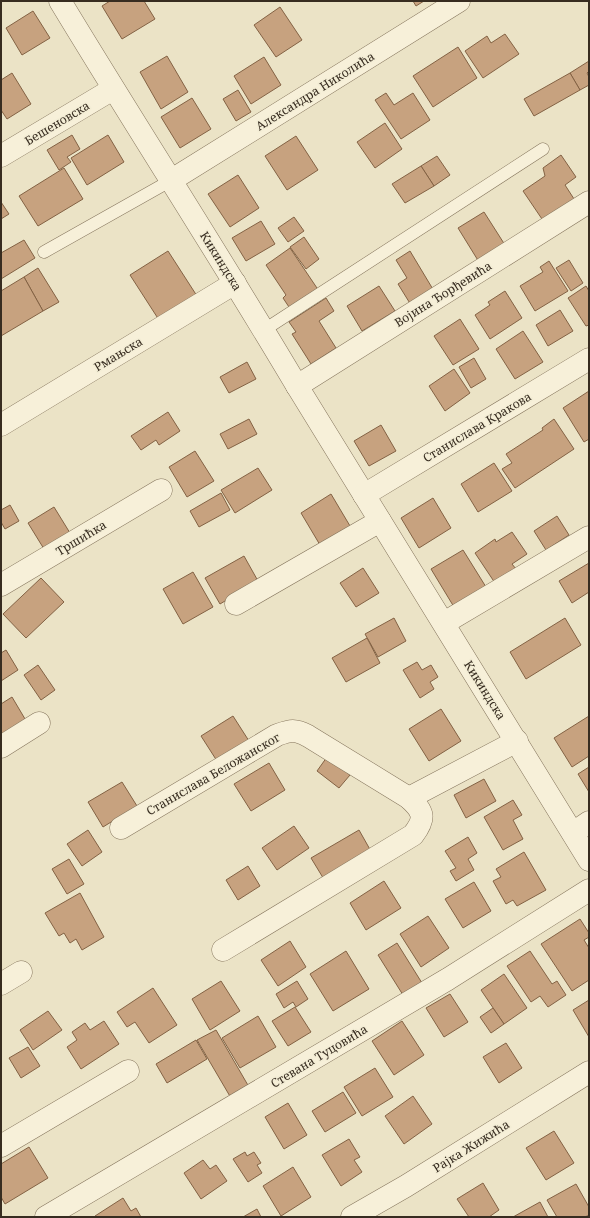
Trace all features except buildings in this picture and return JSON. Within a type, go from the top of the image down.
[{"type":"street","name":"Кикиндска","points":[[60,1],[517,741],[581,827],[589,860]]},
{"type":"street","name":"Александра Николића","points":[[170,181],[459,1]]},
{"type":"street","name":"Бешеновска","points":[[1,156],[113,89]]},
{"type":"street","name":"Војина Ђорђевића","points":[[297,386],[589,202]]},
{"type":"street","name":"Рмањска","points":[[1,425],[235,283]]},
{"type":"street","name":"Станислава Кракова","points":[[364,494],[589,359]]},
{"type":"street","name":"Тршићка","points":[[1,585],[161,490]]},
{"type":"street","points":[[236,604],[380,521]]},
{"type":"street","points":[[444,623],[589,537]]},
{"type":"street","points":[[1,747],[39,723]]},
{"type":"street","name":"Станислава Беложанског","points":[[121,828],[277,735],[290,730],[304,734],[409,798],[419,807],[422,816],[420,826],[413,835],[224,950]]},
{"type":"street","points":[[409,798],[517,741]]},
{"type":"street","name":"Стевана Туцовића","points":[[46,1217],[448,979],[589,890]]},
{"type":"street","points":[[1,984],[21,972]]},
{"type":"street","points":[[1,1146],[128,1071]]},
{"type":"street","name":"Рајка Жижића","points":[[352,1217],[412,1182],[589,1072]]},
{"type":"lane","points":[[264,330],[543,149]]},
{"type":"lane","points":[[44,252],[170,181]]}]
